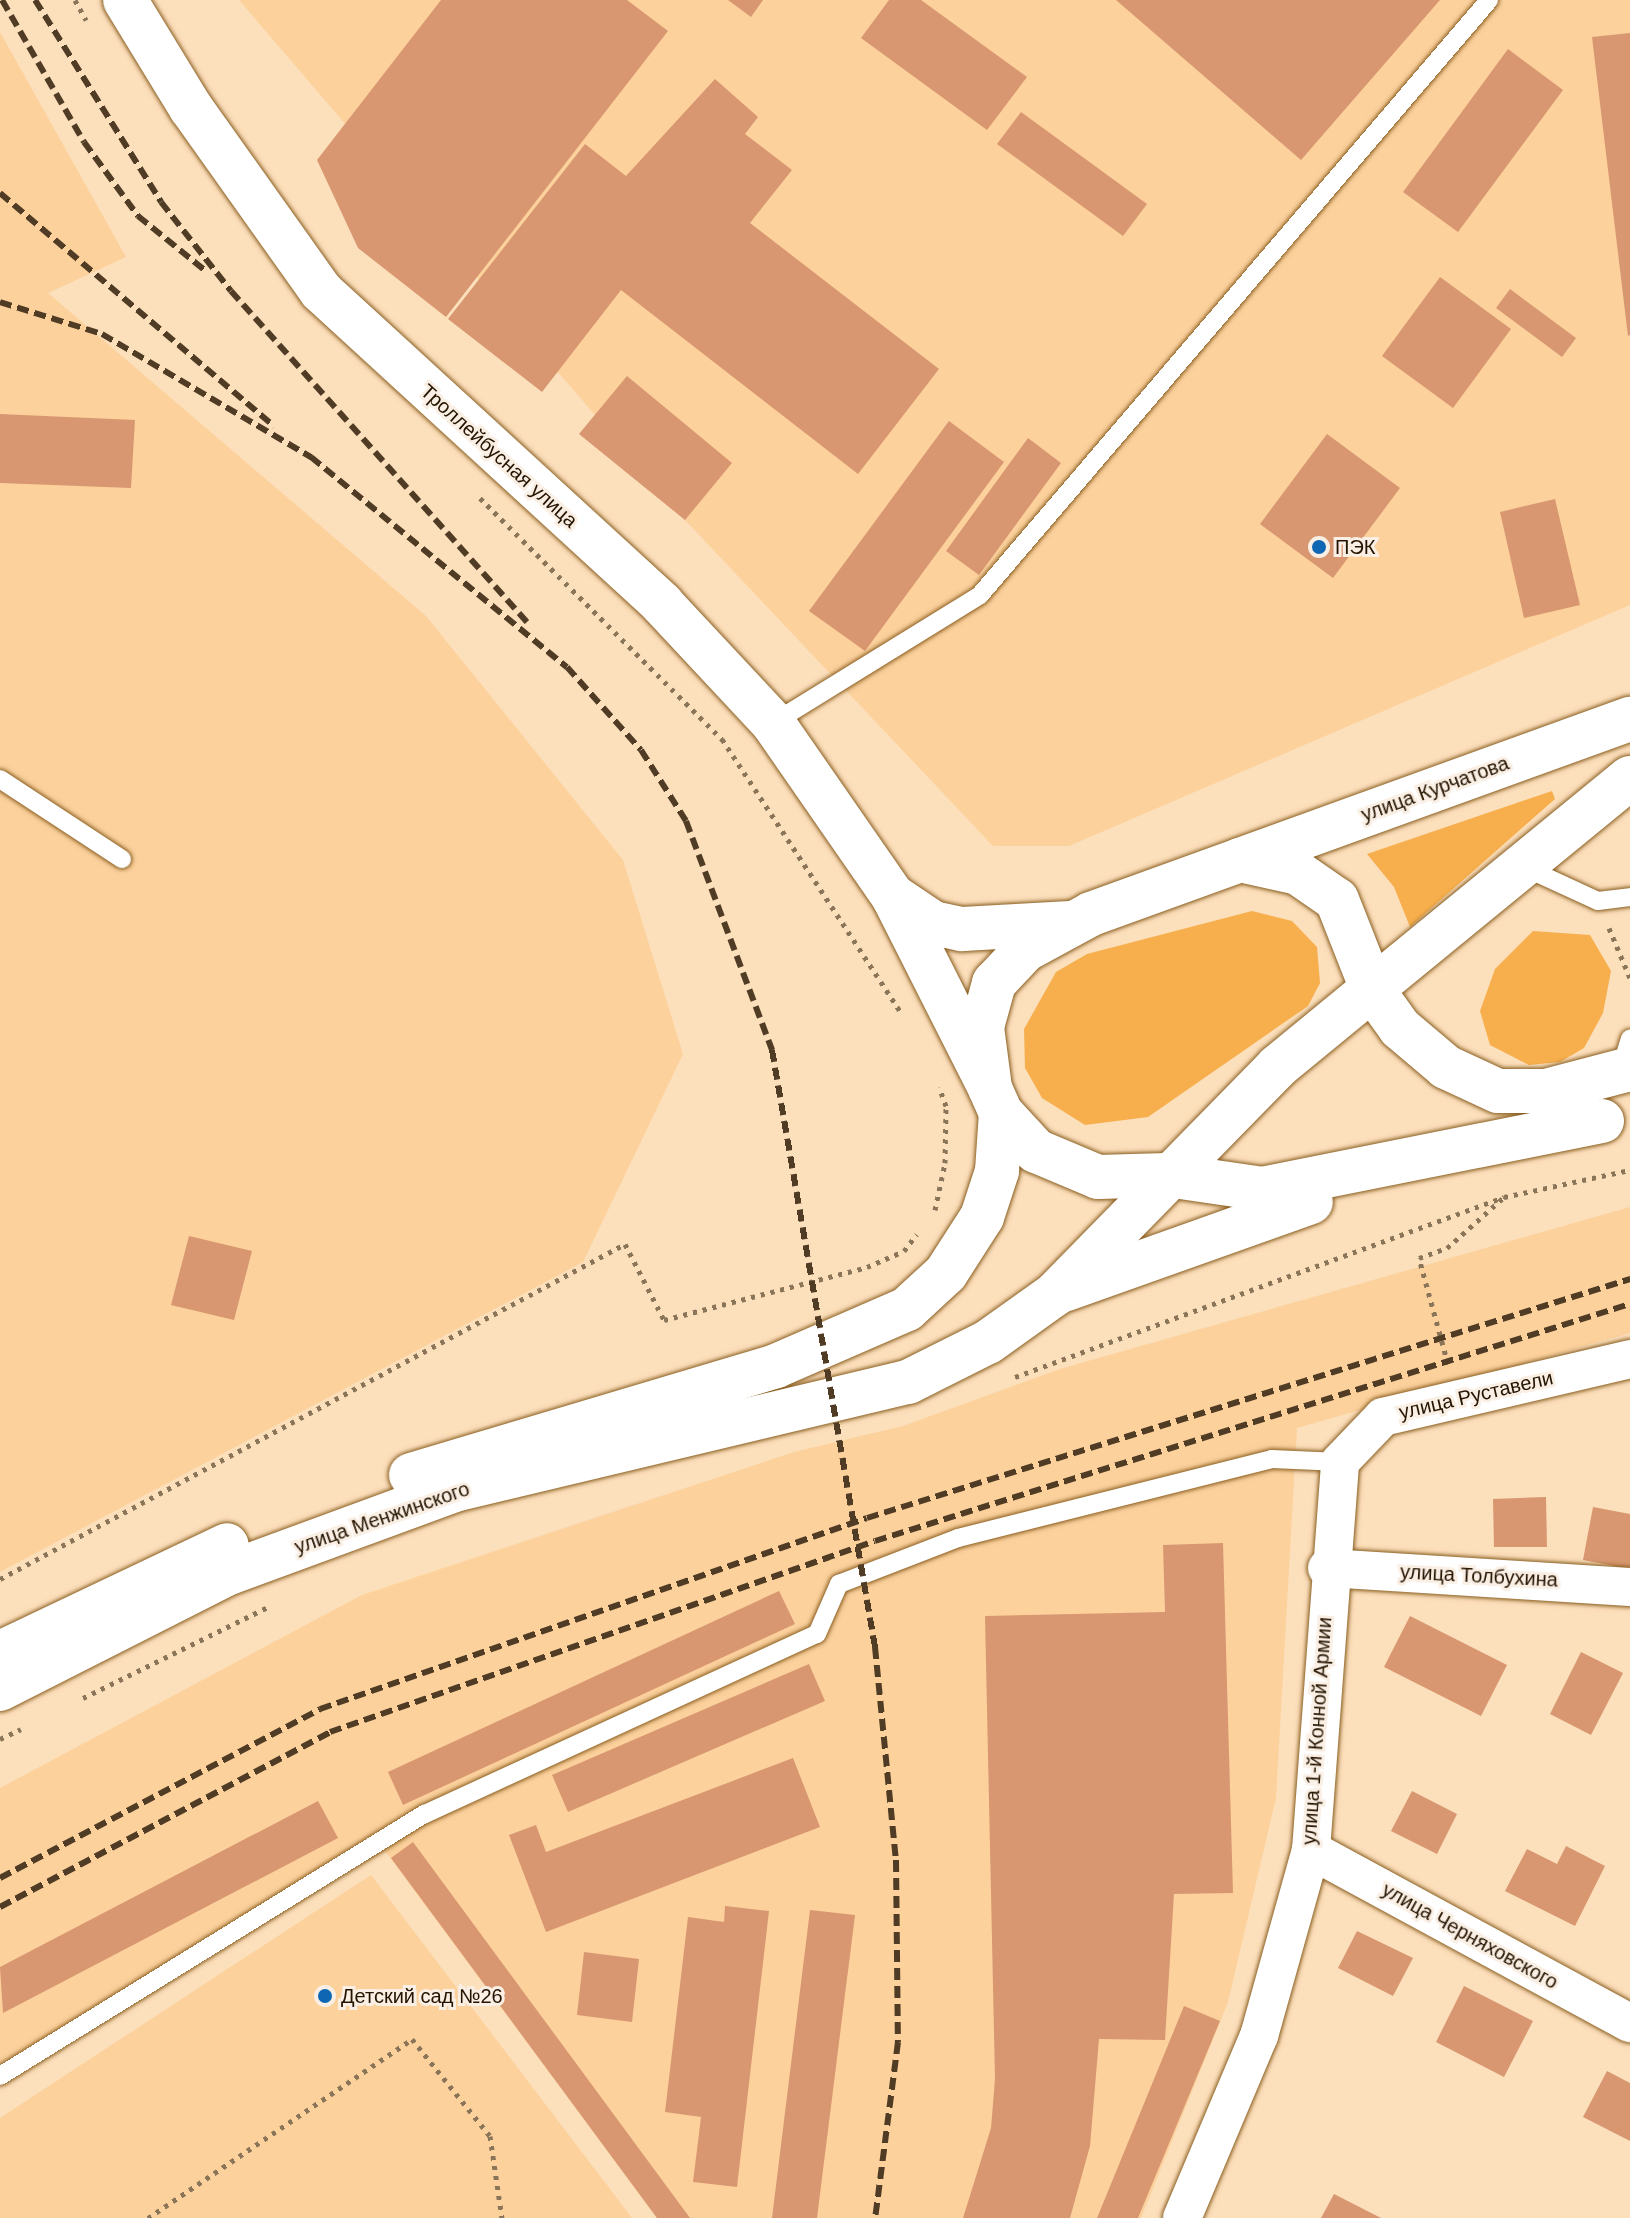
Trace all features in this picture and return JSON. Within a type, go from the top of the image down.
[{"type":"main road","name":"Троллейбусная улица","points":[[125,0],[191,108],[321,291],[662,604],[773,723],[893,896],[995,1101]]},
{"type":"main road","name":"улица Курчатова","points":[[1071,923],[1630,719]]},
{"type":"main road","points":[[1055,1294],[1167,1175],[1277,1067],[1630,778]]},
{"type":"main road","points":[[1240,860],[1298,873],[1337,900],[1372,989],[1400,1028],[1446,1067],[1498,1091],[1546,1091],[1626,1060]]},
{"type":"main road","name":"Троллейбусная улица","points":[[893,896],[933,923],[962,929],[1071,923]]},
{"type":"main road","name":"улица Менжинского","points":[[0,1653],[161,1571],[445,1462],[776,1366],[907,1309],[946,1273],[982,1217],[997,1171],[995,1101],[982,1027],[994,983],[1025,950],[1071,923]]},
{"type":"main road","points":[[995,1101],[1036,1151],[1098,1177],[1167,1175],[1263,1189],[1616,1118]]},
{"type":"main road","points":[[1055,1294],[1269,1213],[1616,1118]]},
{"type":"main road","name":"улица Менжинского","points":[[0,1689],[229,1573],[454,1490],[788,1414],[908,1382],[988,1342],[1055,1294]]},
{"type":"street","name":"улица Руставели","points":[[1340,1462],[1383,1417],[1630,1359]]},
{"type":"street","name":"улица 1-й Конной Армии","points":[[1182,2218],[1259,2036],[1311,1850],[1327,1568],[1340,1462]]},
{"type":"street","name":"улица Толбухина","points":[[1327,1568],[1630,1587]]},
{"type":"street","name":"улица Черняховского","points":[[1311,1850],[1630,2023]]},
{"type":"lane","points":[[773,723],[980,595],[1489,0]]},
{"type":"lane","points":[[0,779],[122,859]]},
{"type":"lane","points":[[1522,866],[1598,901],[1630,897]]},
{"type":"lane","points":[[0,2076],[425,1814],[817,1634],[839,1584],[958,1538],[1272,1459],[1340,1462]]},
{"type":"lane","points":[[0,1632],[161,1571]]},
{"type":"path","points":[[75,0],[92,32]]},
{"type":"path","points":[[473,492],[722,739],[911,1029]]},
{"type":"path","points":[[1598,901],[1630,978]]},
{"type":"path","points":[[0,1579],[625,1244],[664,1320],[904,1251],[934,1212],[945,1163],[946,1106],[936,1080]]},
{"type":"path","points":[[1001,1383],[1504,1197],[1630,1170]]},
{"type":"path","points":[[1457,1400],[1419,1258],[1447,1248],[1504,1197]]},
{"type":"path","points":[[69,1705],[277,1603]]},
{"type":"path","points":[[0,1739],[28,1725]]},
{"type":"path","points":[[148,2218],[412,2039],[490,2136],[502,2218]]},
{"type":"shaded area","points":[[239,0],[1630,0],[1630,605],[1069,846],[993,846],[685,520]]},
{"type":"shaded area","points":[[0,32],[126,257],[48,293],[426,616],[623,860],[683,1054],[583,1262],[0,1572]]},
{"type":"shaded area","points":[[1552,791],[1555,799],[1410,927],[1394,887],[1367,854]]},
{"type":"shaded area","points":[[1252,911],[1292,921],[1317,947],[1320,983],[1308,1006],[1148,1117],[1085,1125],[1042,1098],[1025,1068],[1024,1029],[1056,972],[1087,954]]},
{"type":"shaded area","points":[[1533,931],[1590,935],[1611,971],[1603,1013],[1584,1048],[1560,1062],[1529,1065],[1490,1045],[1480,1011],[1495,969]]},
{"type":"shaded area","points":[[1630,1207],[1630,1333],[1297,1428],[1276,1798],[1228,2002],[1141,2218],[657,2218],[385,1851],[0,2064],[0,1788],[362,1595],[794,1452],[903,1426],[1060,1369]]},
{"type":"shaded area","name":"Детский сад №26","points":[[371,1875],[632,2218],[0,2218],[0,2118]]},
{"type":"building","points":[[441,0],[627,0],[668,31],[446,317],[358,248],[317,160]]},
{"type":"building","points":[[728,0],[763,0],[751,17]]},
{"type":"building","points":[[889,0],[921,0],[1027,77],[987,130],[861,38]]},
{"type":"building","points":[[1116,0],[1440,0],[1301,160]]},
{"type":"building","points":[[1630,33],[1630,335],[1628,336],[1592,37]]},
{"type":"building","points":[[1508,49],[1563,90],[1458,232],[1403,192]]},
{"type":"building","points":[[715,79],[758,117],[745,134],[792,170],[750,223],[939,369],[858,474],[621,290],[542,392],[448,319],[585,144],[626,176]]},
{"type":"building","points":[[1021,112],[1147,204],[1123,236],[997,144]]},
{"type":"building","points":[[1440,277],[1511,329],[1453,408],[1382,356]]},
{"type":"building","points":[[1510,289],[1576,338],[1562,357],[1496,308]]},
{"type":"building","points":[[627,376],[732,463],[685,520],[579,434]]},
{"type":"building","points":[[0,414],[135,420],[131,488],[0,483]]},
{"type":"building","points":[[949,421],[1004,462],[865,651],[809,611]]},
{"type":"building","points":[[1327,434],[1400,488],[1333,578],[1260,524]]},
{"type":"building","points":[[1028,438],[1061,463],[979,575],[946,551]]},
{"type":"building","points":[[1555,499],[1580,605],[1524,618],[1500,512]]},
{"type":"building","points":[[189,1236],[252,1251],[234,1320],[171,1305]]},
{"type":"building","points":[[1546,1497],[1547,1547],[1494,1547],[1493,1499]]},
{"type":"building","points":[[1593,1507],[1630,1514],[1630,1569],[1583,1560]]},
{"type":"building","points":[[1223,1543],[1233,1893],[1174,1894],[1165,2040],[1099,2039],[1090,2146],[1070,2218],[963,2218],[991,2128],[995,2079],[985,1616],[1165,1612],[1163,1545]]},
{"type":"building","points":[[779,1591],[795,1624],[403,1805],[388,1772]]},
{"type":"building","points":[[1410,1616],[1507,1665],[1481,1716],[1384,1667]]},
{"type":"building","points":[[1581,1652],[1623,1673],[1591,1735],[1550,1714]]},
{"type":"building","points":[[809,1664],[825,1701],[568,1812],[552,1775]]},
{"type":"building","points":[[793,1758],[820,1827],[546,1932],[509,1835],[536,1825],[546,1852]]},
{"type":"building","points":[[1412,1791],[1457,1814],[1437,1854],[1391,1831]]},
{"type":"building","points":[[318,1801],[338,1838],[3,2013],[0,1967]]},
{"type":"building","points":[[413,1842],[690,2218],[657,2218],[391,1858]]},
{"type":"building","points":[[1566,1846],[1605,1866],[1575,1926],[1505,1891],[1527,1849],[1557,1864]]},
{"type":"building","points":[[725,1906],[769,1911],[737,2187],[693,2182],[701,2117],[665,2112],[688,1917],[724,1922]]},
{"type":"building","points":[[810,1910],[855,1915],[817,2218],[772,2218]]},
{"type":"building","points":[[1357,1931],[1413,1958],[1393,1996],[1338,1968]]},
{"type":"building","points":[[584,1952],[639,1959],[632,2022],[577,2015]]},
{"type":"building","points":[[1464,1986],[1533,2021],[1504,2077],[1436,2042]]},
{"type":"building","points":[[1184,2006],[1220,2021],[1138,2218],[1097,2218]]},
{"type":"building","points":[[1607,2071],[1630,2083],[1630,2141],[1583,2117]]},
{"type":"building","points":[[1334,2194],[1381,2218],[1321,2218]]},
{"type":"railway","points":[[2,0],[84,142],[138,216],[207,272]]},
{"type":"railway","points":[[35,0],[161,202],[231,291],[530,626]]},
{"type":"railway","points":[[0,193],[274,426]]},
{"type":"railway","points":[[0,302],[102,334],[311,457],[567,667],[641,750],[686,821],[772,1050],[875,1647],[896,1860],[898,2042],[875,2218]]},
{"type":"railway","points":[[0,1878],[320,1709],[867,1518],[1630,1279]]},
{"type":"railway","points":[[0,1907],[330,1732],[875,1541],[1630,1304]]},
{"type":"place","name":"ПЭК","points":[[1319,547]]},
{"type":"place","name":"Детский сад №26","points":[[325,1996]]}]
